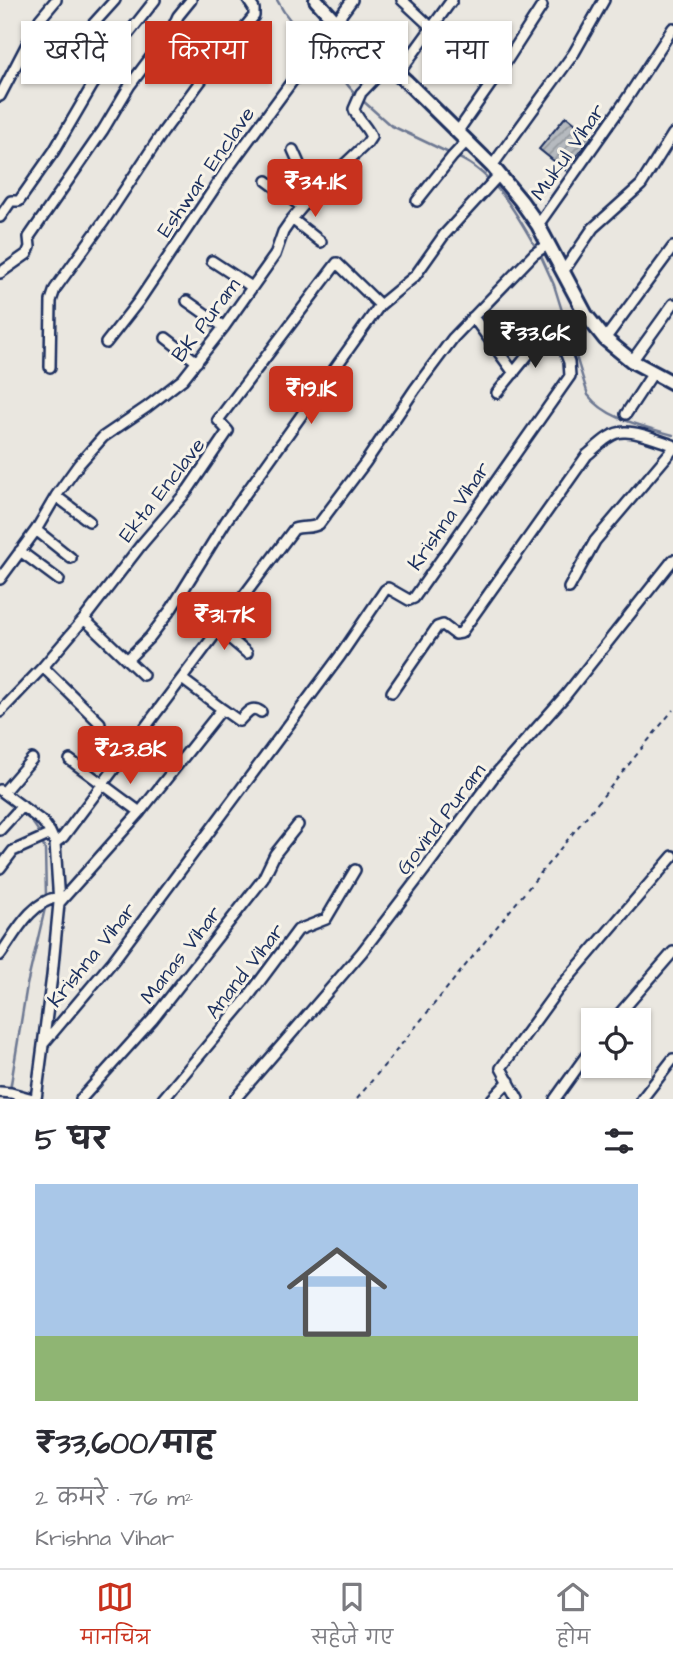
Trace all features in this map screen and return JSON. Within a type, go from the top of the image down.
[{"type":"street","points":[[0,96],[40,19],[56,0]]},
{"type":"street","points":[[96,21],[115,0]]},
{"type":"street","points":[[0,217],[11,201],[19,201],[54,151],[92,86],[155,0]]},
{"type":"street","points":[[0,273],[27,254],[30,247],[29,237],[96,140],[130,85],[173,29],[178,16],[191,0]]},
{"type":"street","points":[[50,367],[52,294],[163,132],[254,16],[254,9],[247,0]]},
{"type":"street","points":[[316,0],[335,21]]},
{"type":"street","name":"Eshwar Enclave","points":[[337,21],[352,0]]},
{"type":"street","points":[[402,0],[424,21]]},
{"type":"street","name":"BK Puram","points":[[437,21],[451,0]]},
{"type":"street","points":[[127,660],[150,637],[172,608],[226,521],[380,305],[415,275],[493,176],[574,53],[604,0]]},
{"type":"street","points":[[458,131],[542,6]]},
{"type":"street","name":"Mukul Vihar","points":[[538,225],[673,28]]},
{"type":"street","name":"BK Puram","points":[[408,53],[422,38]]},
{"type":"street","name":"Eshwar Enclave","points":[[106,342],[138,302],[228,168],[290,84]]},
{"type":"street","name":"BK Puram","points":[[0,579],[79,464],[103,437],[183,379],[275,255],[283,232],[292,219],[313,195],[363,149],[371,137],[354,109],[359,96],[374,84]]},
{"type":"street","points":[[407,84],[458,131],[493,176],[521,201],[538,225],[541,249],[564,272],[586,314],[606,339],[632,361],[673,383]]},
{"type":"street","points":[[564,272],[593,228],[641,185],[673,134]]},
{"type":"street","points":[[416,201],[467,141]]},
{"type":"street","points":[[293,150],[313,195]]},
{"type":"street","points":[[267,181],[302,207]]},
{"type":"street","points":[[292,219],[321,242]]},
{"type":"street","points":[[606,339],[673,247]]},
{"type":"street","points":[[0,868],[13,851],[47,838],[63,837],[294,529],[313,528],[319,524],[445,348],[541,249]]},
{"type":"street","points":[[212,261],[252,287]]},
{"type":"street","name":"Ekta Enclave","points":[[0,712],[84,619],[196,479],[228,431],[218,419],[337,263],[380,305]]},
{"type":"street","points":[[187,300],[224,327]]},
{"type":"street","points":[[632,361],[673,304]]},
{"type":"street","points":[[497,393],[536,345],[558,328],[586,314]]},
{"type":"street","points":[[473,317],[514,373]]},
{"type":"street","name":"Krishna Vihar","points":[[44,1043],[120,950],[340,656],[385,590],[388,588],[409,600],[414,598],[570,376],[569,362],[558,328]]},
{"type":"street","points":[[166,338],[197,362]]},
{"type":"street","points":[[626,414],[653,373]]},
{"type":"street","points":[[393,692],[437,627],[443,625],[456,634],[461,633],[594,449],[624,431],[673,447],[596,541],[569,588]]},
{"type":"street","points":[[56,496],[89,521]]},
{"type":"street","points":[[36,530],[71,558]]},
{"type":"street","points":[[20,551],[59,580]]},
{"type":"street","name":"Govind Puram","points":[[235,1099],[362,952],[495,775],[565,696],[673,560]]},
{"type":"street","points":[[84,619],[144,675]]},
{"type":"street","points":[[219,629],[247,653]]},
{"type":"street","points":[[43,667],[100,723]]},
{"type":"street","points":[[182,678],[239,720],[251,709],[256,708],[261,712]]},
{"type":"street","points":[[0,955],[32,912],[53,900],[140,812],[222,709]]},
{"type":"street","points":[[0,830],[22,809],[23,800],[2,787],[32,759]]},
{"type":"street","points":[[70,760],[140,812]]},
{"type":"street","points":[[5,1092],[35,1099],[44,1043],[53,900],[43,822],[22,809]]},
{"type":"street","name":"Manas Vihar","points":[[81,1099],[153,1019],[263,879],[275,853],[298,825]]},
{"type":"street","points":[[518,1099],[500,1068],[557,990],[673,856]]},
{"type":"street","name":"Anand Vihar","points":[[163,1099],[245,1001],[298,930],[326,919],[355,870]]},
{"type":"street","points":[[624,1008],[673,952]]},
{"type":"street","points":[[642,1099],[673,1059]]},
{"type":"street","points":[[555,1099],[581,1063]]},
{"type":"street","points":[[492,1099],[509,1081]]},
{"type":"path","points":[[357,1099],[673,710]]},
{"type":"building","points":[[566,116],[592,137],[565,170],[539,149]]},
{"type":"waterway","points":[[277,0],[291,21]]},
{"type":"waterway","points":[[347,84],[357,95]]},
{"type":"waterway","points":[[362,100],[390,125],[451,154]]},
{"type":"waterway","points":[[457,157],[470,164],[493,184],[512,208],[536,248]]},
{"type":"waterway","points":[[540,254],[554,285],[588,395],[605,411],[638,425],[673,435]]},
{"type":"waterway","points":[[0,797],[28,818],[40,835]]},
{"type":"waterway","points":[[42,842],[45,850],[46,897]]},
{"type":"waterway","points":[[10,1090],[27,985],[46,904]]}]
